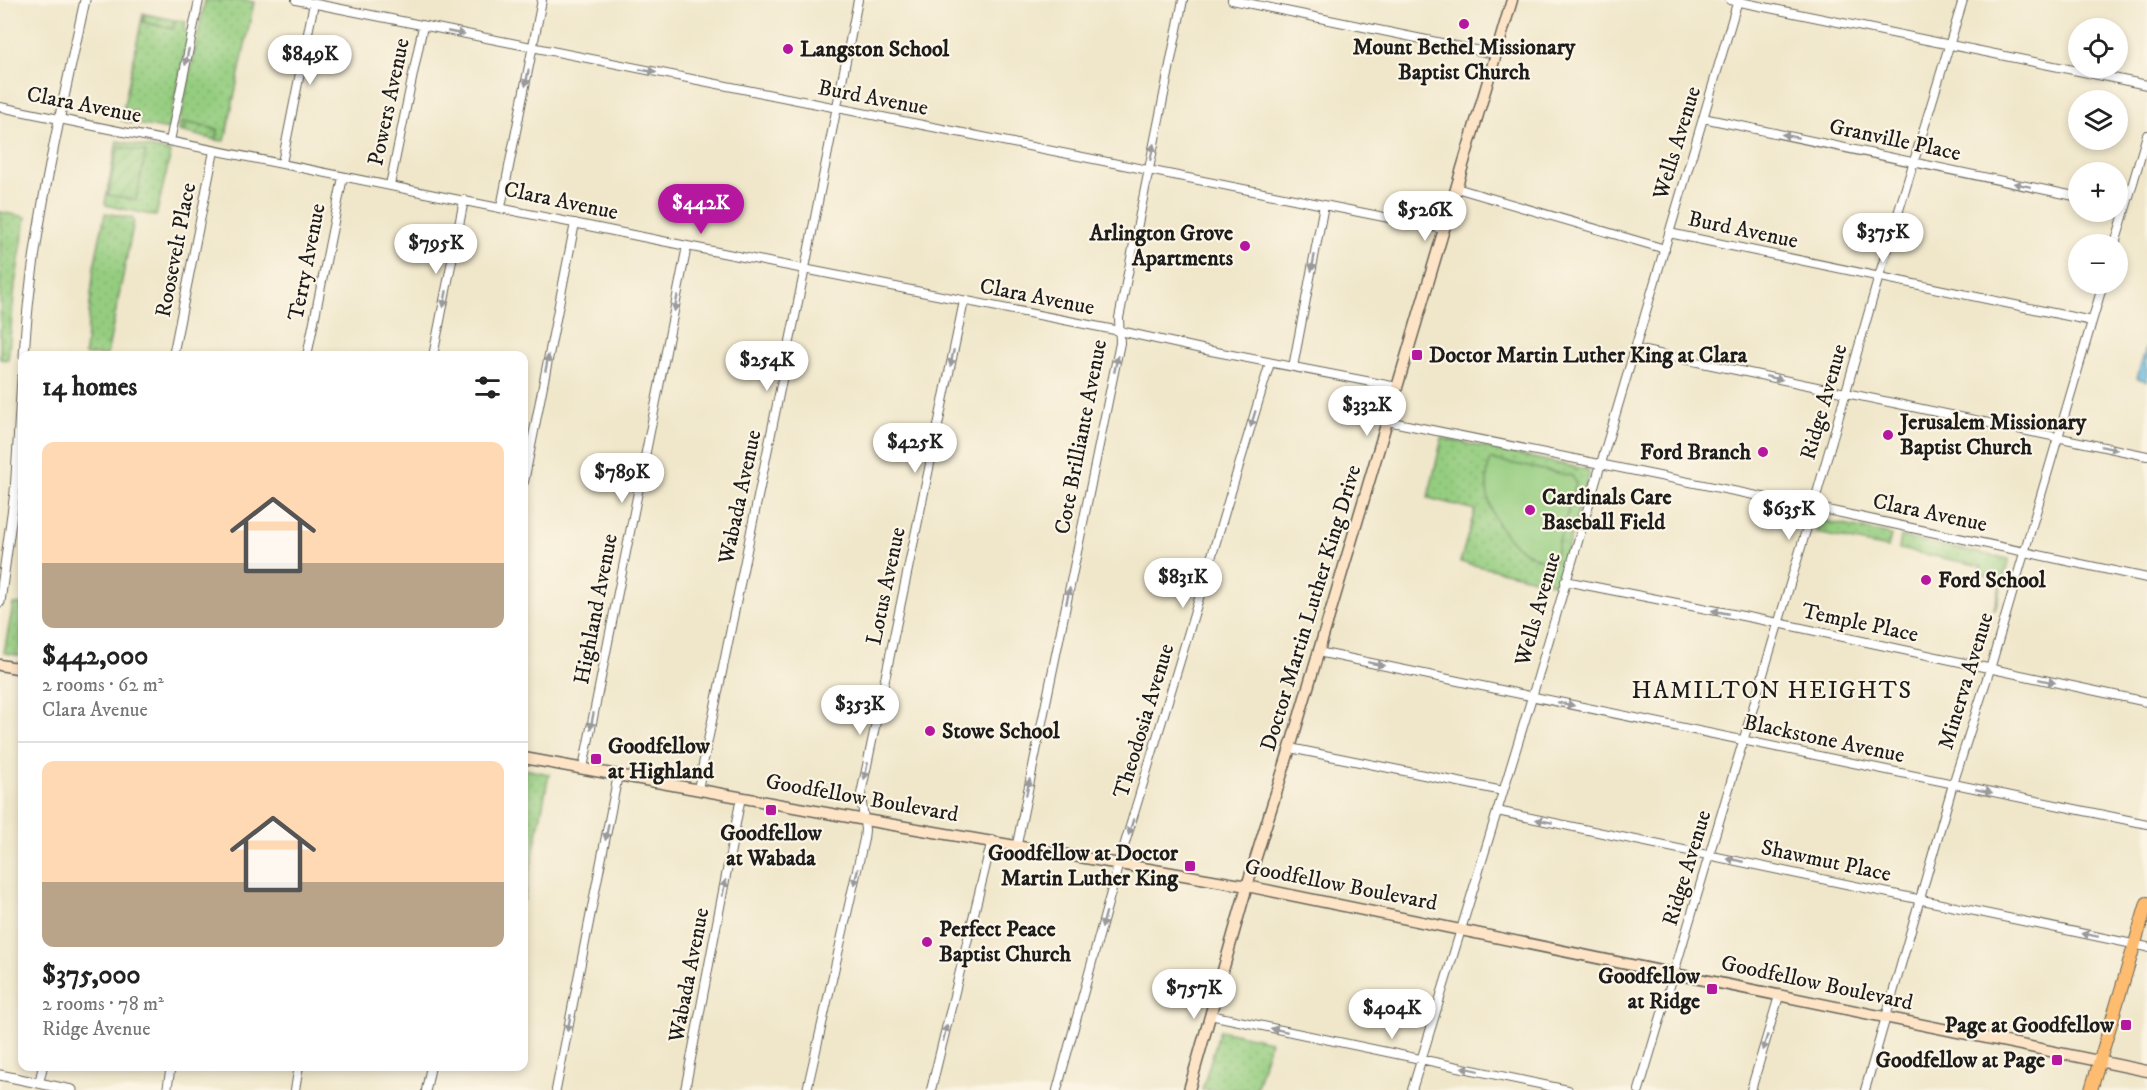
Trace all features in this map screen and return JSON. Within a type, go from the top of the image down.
[{"type":"main road","name":"Doctor Martin Luther King Drive","points":[[1189,1090],[1247,886],[1512,0]]},
{"type":"main road","points":[[0,665],[18,668]]},
{"type":"main road","name":"Goodfellow Boulevard","points":[[528,759],[1247,886],[2147,1071]]},
{"type":"main road","points":[[2091,1090],[2141,946],[2147,903]]},
{"type":"street","points":[[24,351],[27,308],[36,244],[85,0]]},
{"type":"street","points":[[170,141],[199,0]]},
{"type":"street","name":"Burd Avenue","points":[[296,0],[1443,229]]},
{"type":"street","points":[[501,207],[542,0]]},
{"type":"street","name":"Wabada Avenue","points":[[698,789],[858,0]]},
{"type":"street","name":"Cote Brilliante Avenue","points":[[1017,844],[1120,343],[1119,318],[1183,0]]},
{"type":"street","points":[[1232,0],[1495,54]]},
{"type":"street","name":"Ridge Avenue","points":[[1639,1090],[1813,507],[1879,276],[1963,0]]},
{"type":"street","points":[[1735,1],[2147,85]]},
{"type":"street","name":"Wells Avenue","points":[[1412,1090],[1665,249],[1735,1]]},
{"type":"street","points":[[282,163],[314,3]]},
{"type":"street","name":"Powers Avenue","points":[[390,185],[423,26]]},
{"type":"street","name":"Clara Avenue","points":[[0,106],[343,177],[1397,387]]},
{"type":"street","name":"Granville Place","points":[[1703,118],[2068,194]]},
{"type":"street","points":[[2128,189],[2147,135]]},
{"type":"street","name":"Roosevelt Place","points":[[174,351],[214,151]]},
{"type":"street","name":"Terry Avenue","points":[[308,351],[343,177]]},
{"type":"street","name":"Burd Avenue","points":[[1456,188],[1665,249]]},
{"type":"street","points":[[434,351],[464,200]]},
{"type":"street","points":[[1293,367],[1323,205]]},
{"type":"street","points":[[528,462],[575,223]]},
{"type":"street","name":"Burd Avenue","points":[[1669,233],[2092,321]]},
{"type":"street","name":"Highland Avenue","points":[[583,768],[687,246]]},
{"type":"street","name":"Minerva Avenue","points":[[1864,1090],[2100,294]]},
{"type":"street","name":"Lotus Avenue","points":[[807,1090],[864,839],[865,820],[861,794],[964,301]]},
{"type":"street","points":[[1635,349],[2147,456]]},
{"type":"street","name":"Theodosia Avenue","points":[[1057,1090],[1119,864],[1270,363]]},
{"type":"street","name":"Clara Avenue","points":[[1387,421],[1813,507],[2147,578]]},
{"type":"street","points":[[0,602],[15,492],[18,443]]},
{"type":"street","name":"Temple Place","points":[[1565,581],[1778,623],[2147,702]]},
{"type":"street","name":"Blackstone Avenue","points":[[1318,652],[2147,824]]},
{"type":"street","points":[[1290,748],[1503,791]]},
{"type":"street","points":[[556,1090],[618,775]]},
{"type":"street","name":"Wabada Avenue","points":[[685,1090],[741,797]]},
{"type":"street","name":"Shawmut Place","points":[[1497,811],[2141,946]]},
{"type":"street","points":[[931,1090],[992,840]]},
{"type":"street","points":[[1751,1090],[1779,996]]},
{"type":"street","points":[[1210,1016],[1568,1090]]},
{"type":"street","points":[[39,1083],[42,1071]]},
{"type":"street","points":[[167,1090],[170,1071]]},
{"type":"street","points":[[295,1090],[298,1071]]},
{"type":"street","points":[[426,1090],[430,1071]]},
{"type":"street","points":[[0,1075],[72,1090]]},
{"type":"green space","points":[[205,0],[254,2],[225,141],[216,140],[218,129],[186,123],[183,132],[178,131]]},
{"type":"green space","points":[[143,13],[145,14],[143,22],[173,29],[175,20],[186,22],[184,31],[189,32],[168,130],[126,122],[127,120],[135,122],[136,112],[125,110],[123,119],[125,121],[121,120]]},
{"type":"green space","points":[[145,14],[175,20],[173,29],[143,22]]},
{"type":"green space","points":[[185,122],[218,130],[216,140],[183,132]]},
{"type":"green space","points":[[117,141],[171,152],[156,216],[106,205]]},
{"type":"green space","points":[[118,147],[146,152],[136,200],[108,195]]},
{"type":"green space","points":[[0,212],[26,217],[15,285],[8,360],[0,359]]},
{"type":"green space","points":[[105,213],[132,218],[134,221],[108,351],[85,351],[94,267]]},
{"type":"green space","points":[[1442,438],[1588,470],[1589,475],[1557,584],[1460,562],[1475,510],[1428,498]]},
{"type":"green space","name":"Cardinals Care Baseball Field","points":[[1490,459],[1572,476],[1576,483],[1553,562],[1521,549],[1499,525],[1488,494],[1487,476]]},
{"type":"green space","points":[[1820,520],[1891,535],[1888,548],[1816,533]]},
{"type":"green space","points":[[1901,537],[2009,559],[1995,609],[2002,579],[1979,574],[1981,566],[1899,549]]},
{"type":"green space","points":[[13,604],[18,604],[18,655],[4,653]]},
{"type":"green space","points":[[528,770],[549,774],[528,881]]},
{"type":"green space","points":[[1220,1030],[1270,1041],[1256,1090],[1202,1090]]},
{"type":"water","points":[[2147,349],[2147,381],[2137,378]]},
{"type":"place","name":"Mount Bethel Missionary Baptist Church","points":[[1464,24]]},
{"type":"place","name":"Langston School","points":[[788,49]]},
{"type":"place","name":"Arlington Grove Apartments","points":[[1245,246]]},
{"type":"place","name":"Doctor Martin Luther King at Clara","points":[[1417,355]]},
{"type":"place","name":"Jerusalem Missionary Baptist Church","points":[[1888,435]]},
{"type":"place","name":"Ford Branch","points":[[1763,452]]},
{"type":"place","name":"Cardinals Care Baseball Field","points":[[1530,510]]},
{"type":"place","name":"Ford School","points":[[1926,580]]},
{"type":"place","name":"Stowe School","points":[[930,731]]},
{"type":"place","name":"Goodfellow at Highland","points":[[596,759]]},
{"type":"place","name":"Goodfellow at Wabada","points":[[771,810]]},
{"type":"place","name":"Goodfellow at Doctor Martin Luther King","points":[[1190,866]]},
{"type":"place","name":"Perfect Peace Baptist Church","points":[[927,942]]},
{"type":"place","name":"Goodfellow at Ridge","points":[[1712,989]]},
{"type":"place","name":"Page at Goodfellow","points":[[2126,1025]]},
{"type":"place","name":"Goodfellow at Page","points":[[2057,1060]]},
{"type":"district","name":"HAMILTON HEIGHTS","points":[[1772,691]]}]
